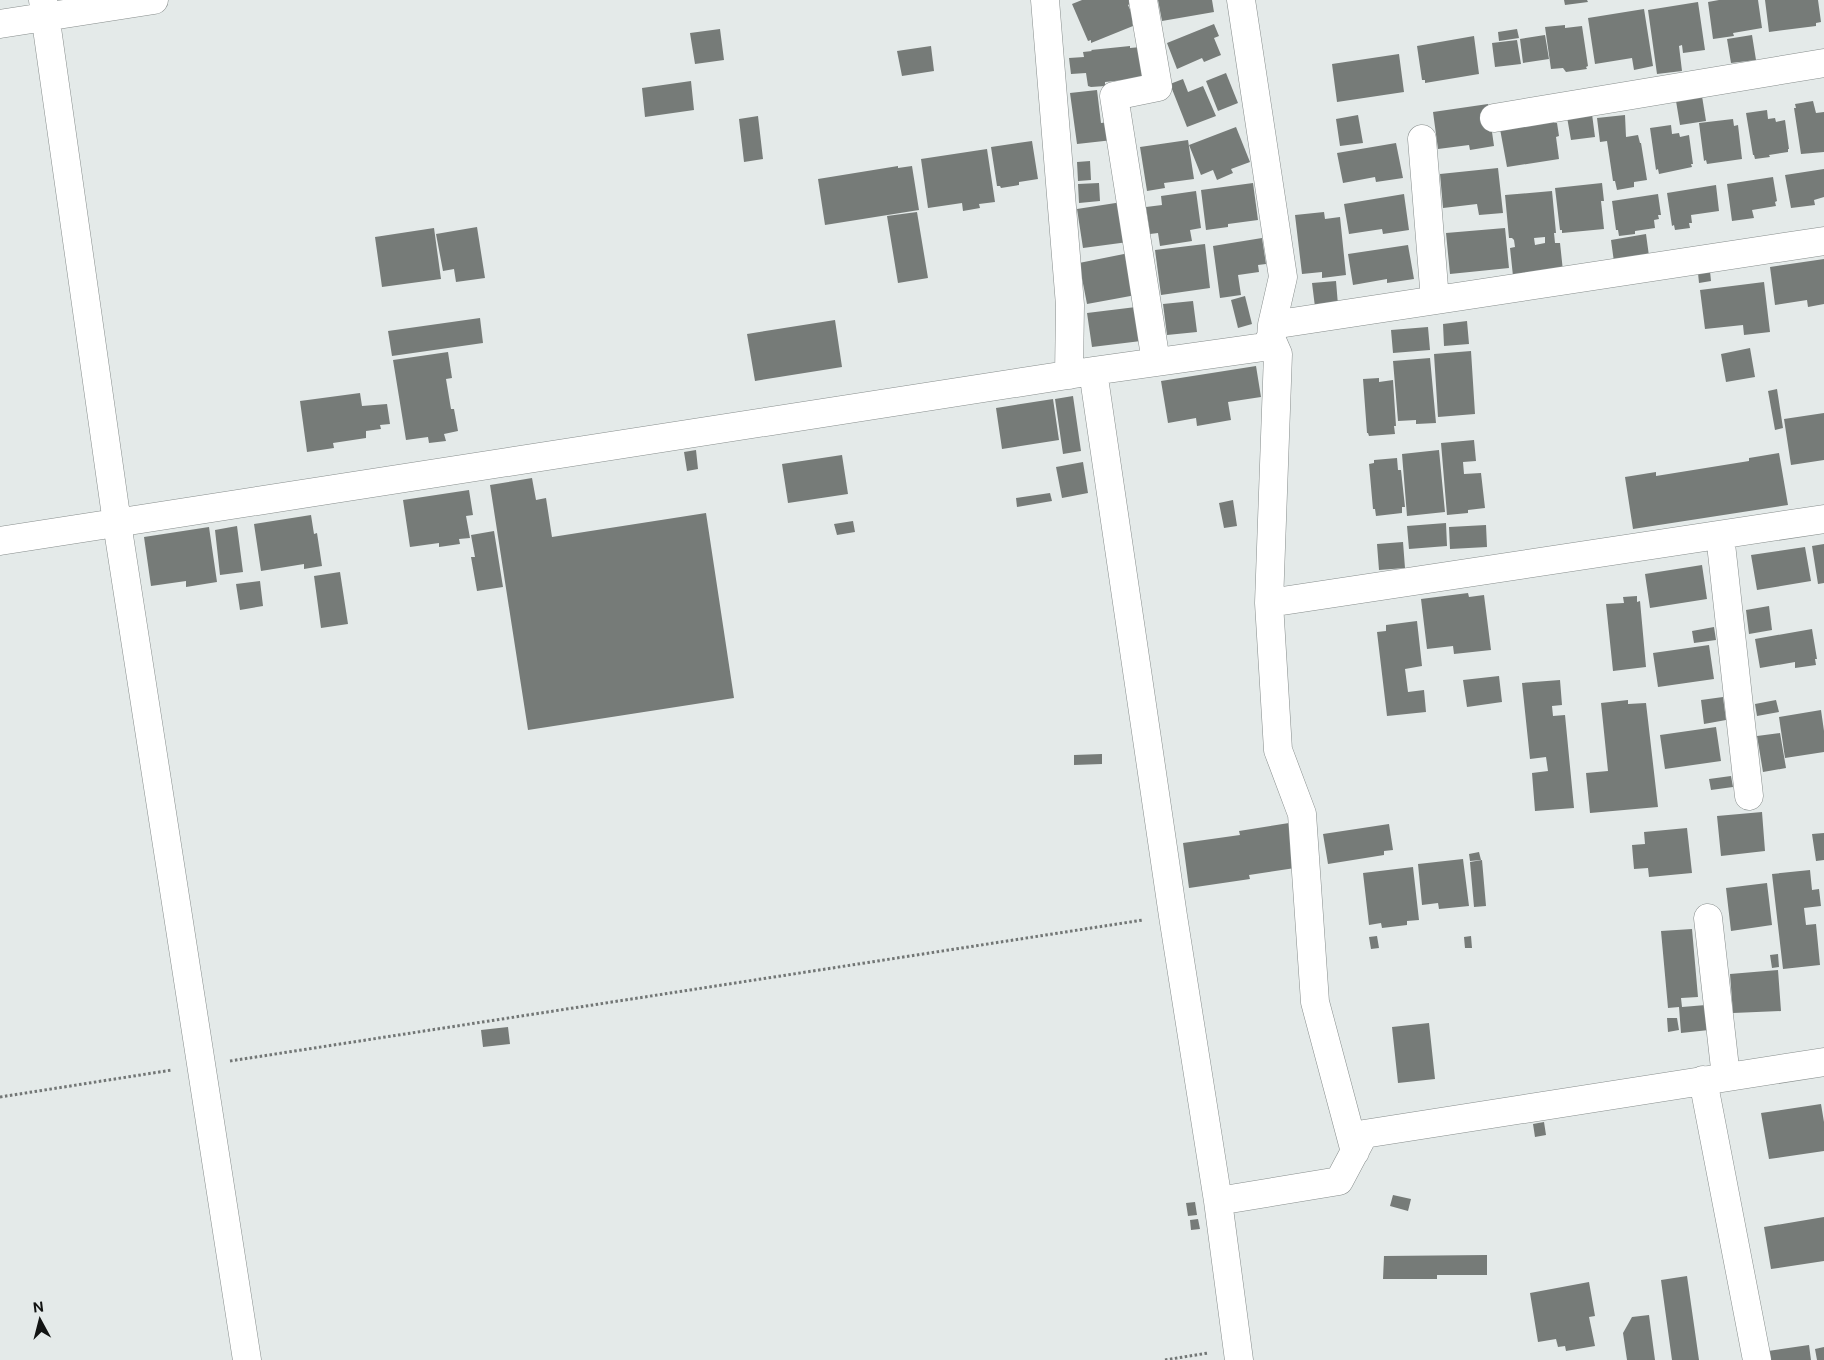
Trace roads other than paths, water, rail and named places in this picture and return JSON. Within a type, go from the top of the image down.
[{"type":"street","points":[[0,24],[45,8],[154,0]]},
{"type":"street","points":[[1045,0],[1070,305],[1218,1201],[1238,1354]]},
{"type":"street","points":[[1144,0],[1158,87],[1114,96],[1156,362]]},
{"type":"street","points":[[0,541],[1081,373],[1264,347],[1272,331],[1283,277],[1241,0]]},
{"type":"street","points":[[45,8],[116,523],[247,1360]]},
{"type":"street","points":[[1494,118],[1824,63]]},
{"type":"street","points":[[1422,139],[1435,300]]},
{"type":"street","points":[[1272,331],[1435,300],[1824,241]]},
{"type":"street","points":[[1272,331],[1278,354],[1268,603],[1278,750],[1302,814],[1315,1002],[1355,1152]]},
{"type":"street","points":[[1268,603],[1824,519]]},
{"type":"street","points":[[1720,535],[1749,796]]},
{"type":"street","points":[[1708,918],[1714,1078],[1757,1360]]},
{"type":"street","points":[[1218,1201],[1339,1181],[1364,1134],[1824,1062]]}]
